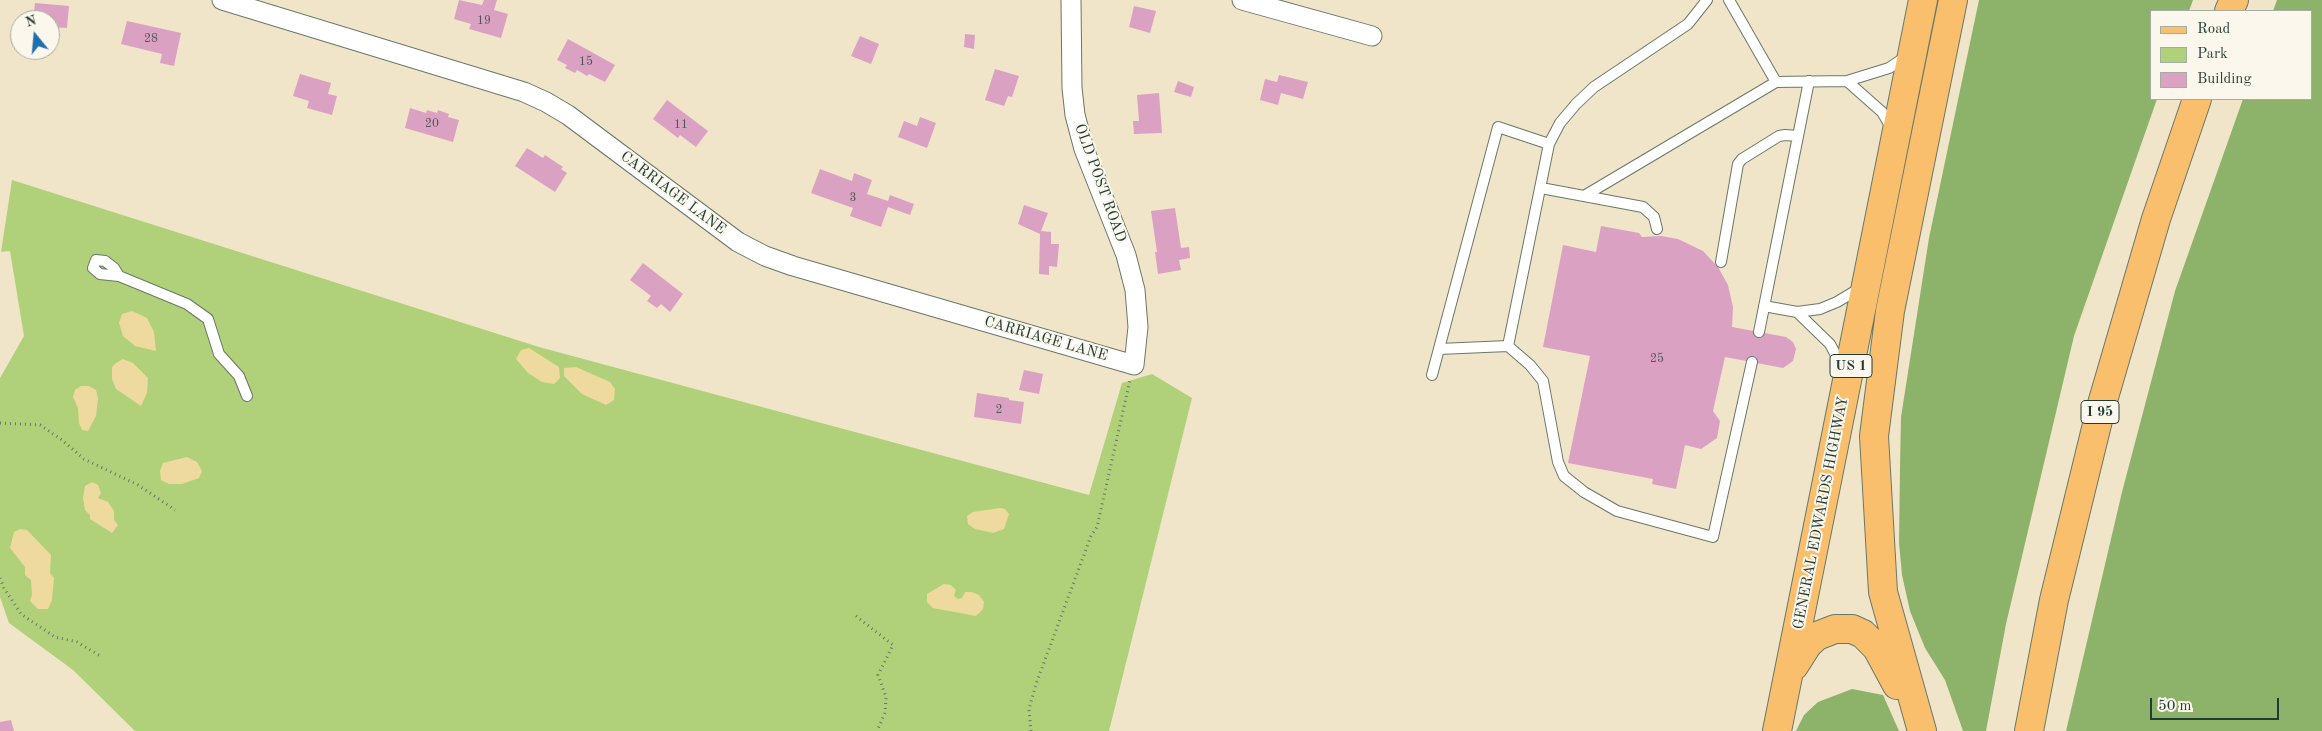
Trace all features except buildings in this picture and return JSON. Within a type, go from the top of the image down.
[{"type":"main road","name":"GENERAL EDWARDS HIGHWAY","points":[[1777,731],[1923,0]]},
{"type":"main road","name":"US 1","points":[[1921,731],[1883,592],[1874,436],[1890,311],[1953,0]]},
{"type":"main road","name":"I 95","points":[[2028,731],[2054,600],[2100,413],[2156,219],[2197,100]]},
{"type":"main road","points":[[1787,682],[1796,661],[1812,640],[1834,628],[1852,629],[1863,634],[1877,648],[1921,731]]},
{"type":"street","name":"CARRIAGE LANE","points":[[222,0],[524,92],[546,102],[568,115],[738,242],[765,256],[793,266],[1134,364]]},
{"type":"street","name":"OLD POST ROAD","points":[[1071,0],[1072,88],[1075,115],[1084,149],[1126,255],[1135,290],[1138,327],[1134,364]]},
{"type":"street","points":[[1242,0],[1372,36]]},
{"type":"lane","points":[[1508,346],[1549,144],[1560,123],[1594,87],[1688,24],[1707,0]]},
{"type":"lane","points":[[1729,0],[1776,82]]},
{"type":"lane","points":[[1584,196],[1776,82],[1847,81],[1889,68],[1912,53]]},
{"type":"lane","points":[[1758,332],[1809,81]]},
{"type":"lane","points":[[1847,81],[1882,112],[1895,134]]},
{"type":"lane","points":[[1432,375],[1498,127],[1549,144]]},
{"type":"lane","points":[[1721,262],[1738,164],[1742,159],[1779,136],[1798,136]]},
{"type":"lane","points":[[1541,188],[1643,207],[1654,217],[1657,229]]},
{"type":"lane","points":[[119,276],[187,304],[208,319],[219,354],[239,376],[247,396]]},
{"type":"lane","points":[[1764,306],[1797,312],[1828,305],[1865,285]]},
{"type":"lane","points":[[1797,312],[1830,344],[1848,380]]},
{"type":"lane","points":[[1439,349],[1508,346],[1530,365],[1544,381],[1558,462],[1564,476],[1584,492],[1617,511],[1713,537],[1752,362]]},
{"type":"path","points":[[1031,731],[1029,709],[1036,684],[1091,536],[1097,527],[1134,364]]},
{"type":"path","points":[[0,424],[40,425],[62,440],[84,459],[138,485],[175,510]]},
{"type":"path","points":[[0,578],[4,588],[21,614],[55,637],[77,642],[102,657]]},
{"type":"path","points":[[856,616],[883,635],[893,645],[878,676],[886,697],[885,713],[877,731]]},
{"type":"green space","points":[[1979,0],[2193,0],[2189,10],[2150,10],[2150,100],[2157,100],[2074,336],[2006,624],[1986,731],[1963,731],[1945,680],[1925,648],[1910,611],[1902,575],[1899,543],[1901,417],[1929,238]]},
{"type":"green space","points":[[2277,0],[2322,0],[2322,731],[2066,731],[2122,492],[2175,291],[2243,100],[2312,100],[2312,10],[2273,10]]},
{"type":"green space","points":[[12,180],[539,347],[1089,495],[1122,383],[1152,374],[1192,398],[1109,731],[135,731],[73,670],[9,623],[0,597],[0,378],[24,336],[10,251],[1,252]]},
{"type":"green space","points":[[1852,689],[1883,695],[1899,731],[1796,731],[1804,715],[1818,702]]},
{"type":"sand","points":[[132,311],[147,318],[154,332],[156,351],[135,346],[123,336],[119,323],[122,314]]},
{"type":"sand","points":[[529,348],[559,367],[560,378],[554,384],[542,382],[528,373],[516,359],[521,350]]},
{"type":"sand","points":[[123,359],[133,363],[148,378],[147,393],[141,406],[116,389],[112,379],[112,367]]},
{"type":"sand","points":[[576,367],[610,382],[615,389],[614,400],[606,405],[582,394],[564,376],[564,368]]},
{"type":"sand","points":[[81,386],[89,386],[96,390],[98,399],[96,416],[88,431],[82,430],[79,423],[78,408],[73,397],[75,390]]},
{"type":"sand","points":[[187,457],[197,462],[202,471],[199,478],[182,484],[169,484],[161,480],[160,471],[163,463]]},
{"type":"sand","points":[[92,482],[98,485],[101,493],[98,498],[108,502],[114,511],[114,520],[118,525],[112,533],[90,519],[90,515],[85,510],[83,498],[85,486]]},
{"type":"sand","points":[[1005,509],[1009,514],[1004,529],[993,533],[975,529],[968,524],[967,516],[973,512]]},
{"type":"sand","points":[[20,529],[27,530],[51,555],[50,573],[54,578],[52,600],[48,609],[38,609],[30,601],[32,595],[31,580],[25,575],[25,567],[10,548],[14,532]]},
{"type":"sand","points":[[944,584],[951,585],[956,590],[954,596],[958,599],[962,598],[965,592],[979,595],[984,602],[983,609],[976,616],[933,608],[927,602],[927,594]]}]
